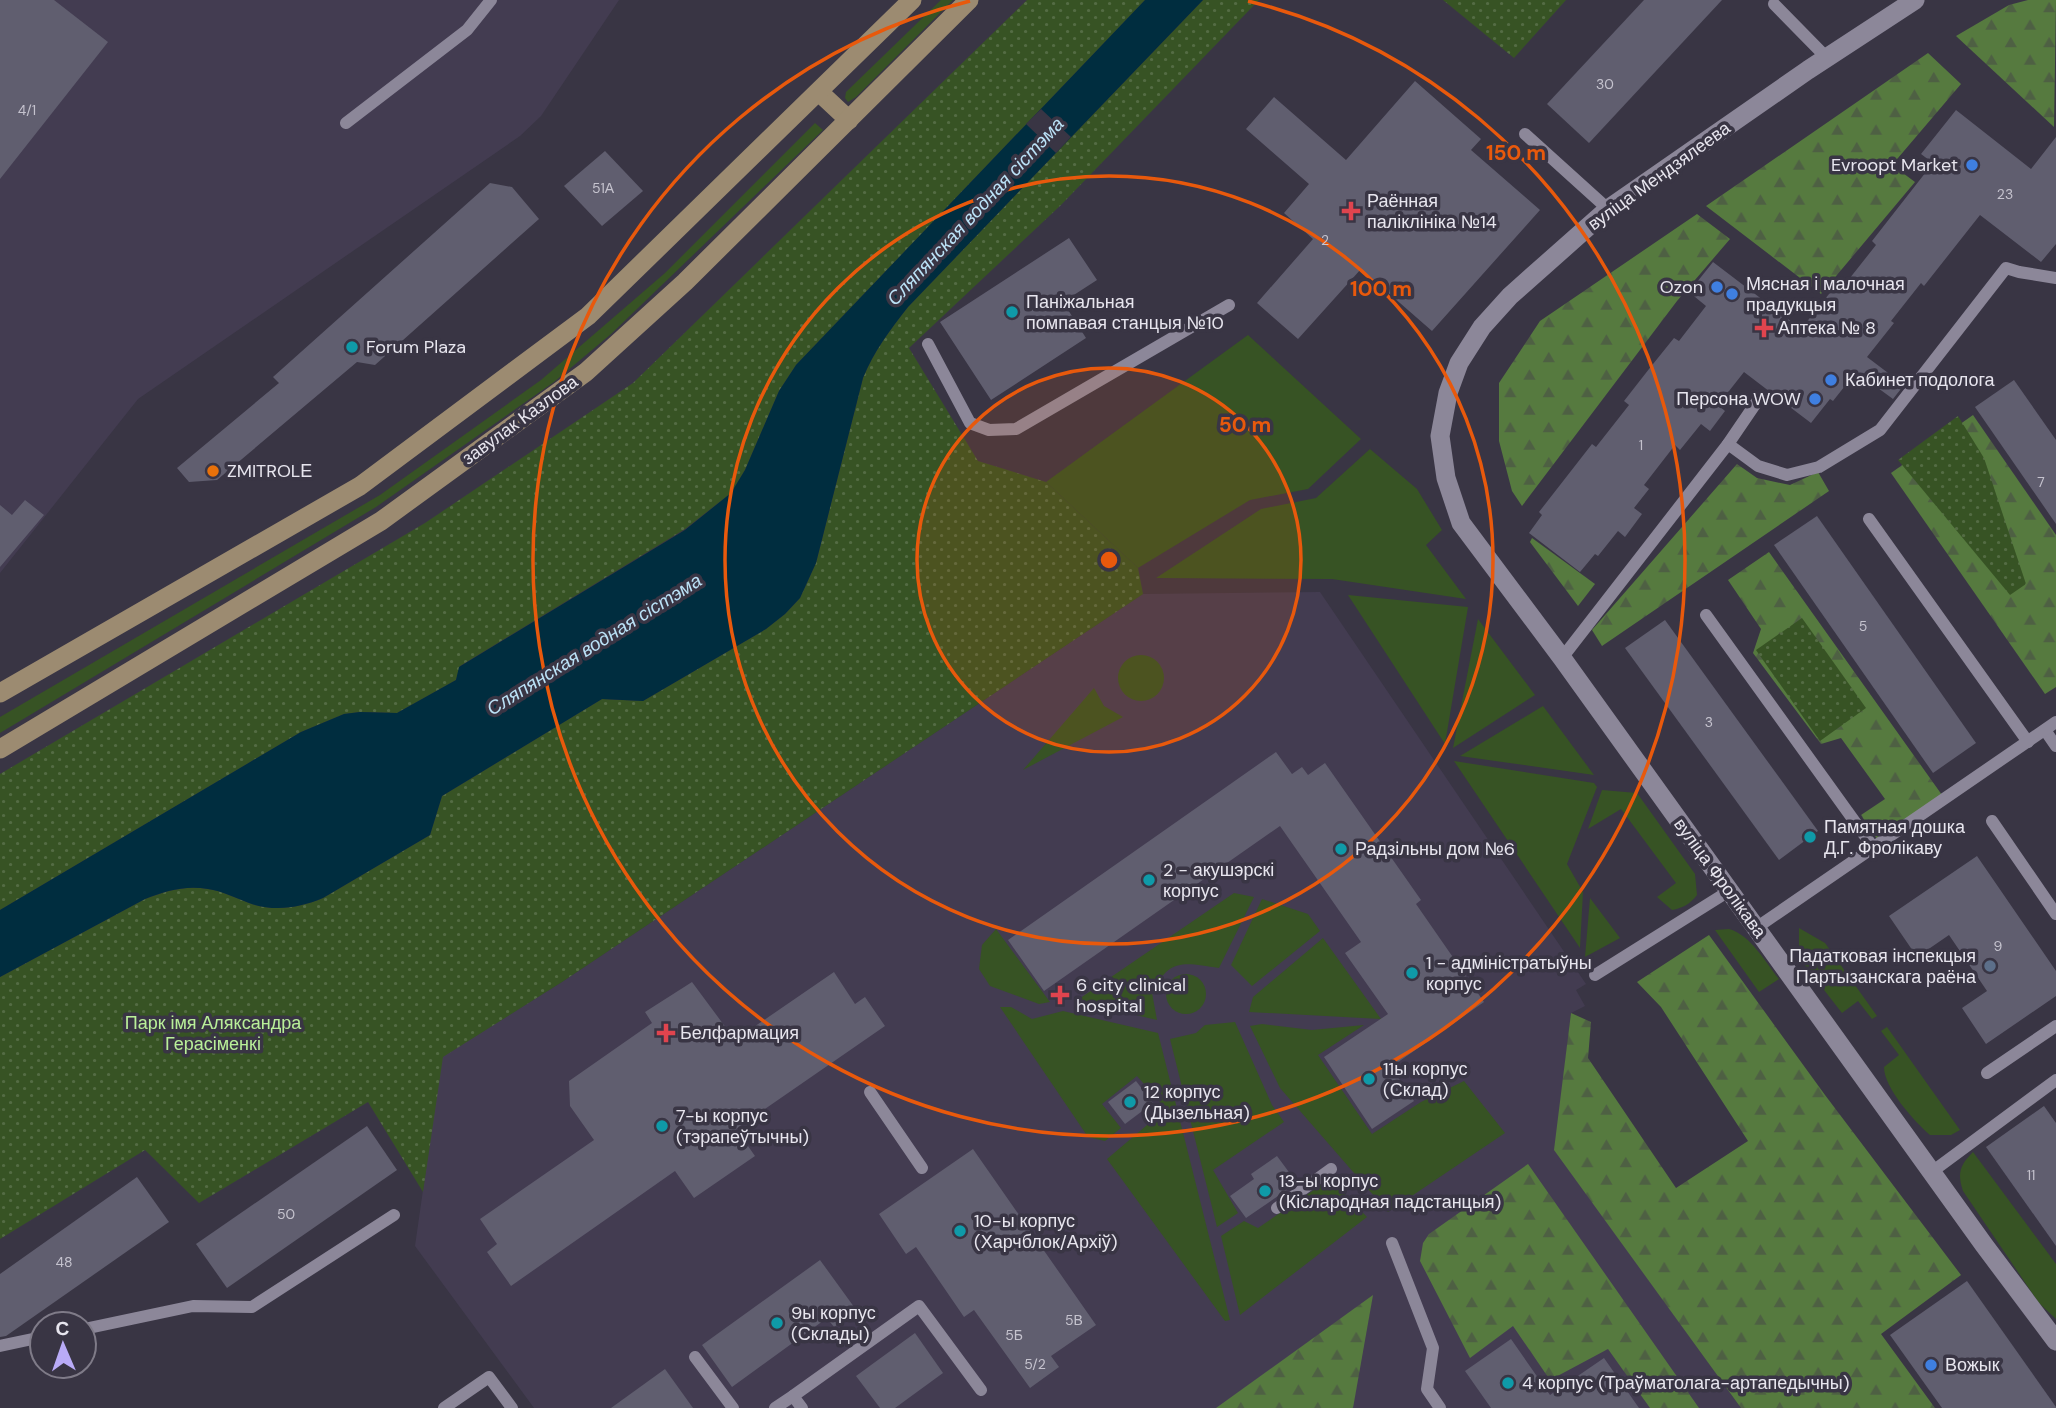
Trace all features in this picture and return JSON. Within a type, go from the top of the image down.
[{"type":"main road","points":[[0,693],[360,486],[588,317],[912,0]]},
{"type":"main road","name":"завулак Казлова","points":[[0,749],[381,521],[586,372],[685,282],[969,0]]},
{"type":"main road","points":[[819,92],[849,120]]},
{"type":"street","name":"вуліца Мендзялеева","points":[[1440,436],[1451,383],[1459,363],[1482,327],[1510,296],[1608,209],[1826,57],[1915,0]]},
{"type":"street","name":"вуліца Фролікава","points":[[1440,436],[1446,478],[1461,523],[1562,658],[1984,1245],[2055,1338]]},
{"type":"lane","points":[[346,123],[467,30],[491,0]]},
{"type":"lane","points":[[1774,4],[1826,57]]},
{"type":"lane","points":[[1525,134],[1608,209]]},
{"type":"lane","points":[[1728,444],[1758,466],[1787,475],[1819,467],[1881,430],[2006,268],[2056,278]]},
{"type":"lane","points":[[928,344],[970,423],[989,430],[1016,429],[1229,305]]},
{"type":"lane","points":[[1562,658],[1728,444],[1758,400]]},
{"type":"lane","points":[[1869,519],[2028,742]]},
{"type":"lane","points":[[1706,615],[1873,847]]},
{"type":"lane","points":[[1756,928],[2051,726],[2056,746]]},
{"type":"lane","points":[[1992,821],[2056,914]]},
{"type":"lane","points":[[1595,975],[1729,891]]},
{"type":"lane","points":[[1987,1073],[2056,1026]]},
{"type":"lane","points":[[1933,1171],[2056,1080]]},
{"type":"lane","points":[[870,1092],[922,1168]]},
{"type":"lane","points":[[1277,1208],[1331,1169]]},
{"type":"lane","points":[[98,1326],[194,1306],[252,1307],[394,1216]]},
{"type":"lane","points":[[1392,1243],[1433,1348],[1427,1389],[1440,1408]]},
{"type":"lane","points":[[775,1408],[919,1306],[981,1390]]},
{"type":"lane","points":[[0,1346],[28,1341]]},
{"type":"lane","points":[[695,1357],[733,1408]]},
{"type":"lane","points":[[444,1408],[489,1377],[512,1408]]},
{"type":"lane","points":[[793,1396],[802,1408]]},
{"type":"shaded area","points":[[0,0],[619,0],[541,116],[520,136],[138,399],[0,573]]},
{"type":"shaded area","name":"6 city clinical hospital","points":[[1320,592],[1586,984],[1576,990],[1585,1006],[1571,1013],[1555,1150],[1741,1408],[534,1408],[415,1246],[442,1057],[562,982],[1143,594]]},
{"type":"green space","points":[[941,0],[953,0],[848,102],[845,98],[846,92]]},
{"type":"green space","points":[[1027,0],[1145,0],[796,365],[779,391],[745,470],[731,493],[685,529],[460,666],[456,680],[397,713],[344,714],[301,732],[0,910],[0,774],[425,523],[633,383]]},
{"type":"green space","name":"Парк імя Аляксандра Герасіменкі","points":[[1203,0],[1259,0],[1061,205],[909,348],[978,461],[1046,482],[1138,568],[1143,594],[562,982],[443,1057],[423,1192],[368,1102],[199,1203],[145,1150],[0,1239],[0,977],[145,899],[168,891],[183,888],[208,889],[258,906],[277,908],[323,898],[430,835],[442,796],[602,699],[643,701],[766,629],[785,614],[800,598],[816,563],[863,378],[883,341],[908,307]]},
{"type":"green space","points":[[1443,0],[1566,0],[1514,58]]},
{"type":"green space","points":[[2028,0],[2056,0],[2054,127],[1956,36],[2009,5]]},
{"type":"green space","points":[[1928,53],[1961,84],[1892,165],[1915,182],[1821,294],[1706,206]]},
{"type":"green space","points":[[815,123],[823,130],[611,334],[554,382],[376,507],[0,733],[0,717],[380,495],[541,380],[665,273]]},
{"type":"green space","points":[[1697,214],[1730,239],[1677,301],[1522,506],[1512,491],[1499,441],[1499,383],[1540,321]]},
{"type":"green space","points":[[1248,335],[1361,439],[1308,489],[1250,500],[1138,568],[1046,482]]},
{"type":"green space","points":[[1973,415],[2056,535],[2056,687],[2045,694],[1891,473]]},
{"type":"green space","points":[[1958,416],[1984,458],[2026,584],[2010,595],[1898,460]]},
{"type":"green space","points":[[1370,449],[1417,489],[1442,530],[1426,545],[1466,599],[1332,579],[1156,578],[1261,509],[1316,498]]},
{"type":"green space","points":[[1737,464],[1757,478],[1790,485],[1818,472],[1829,491],[1602,646],[1592,630]]},
{"type":"green space","points":[[1532,538],[1595,584],[1578,606],[1530,542]]},
{"type":"green space","points":[[1769,552],[1942,795],[1877,839],[1861,815],[1885,799],[1841,738],[1821,744],[1753,653],[1761,629],[1728,580]]},
{"type":"green space","points":[[1348,595],[1468,607],[1445,744]]},
{"type":"green space","points":[[1802,618],[1866,708],[1820,741],[1756,650]]},
{"type":"green space","points":[[1478,619],[1535,695],[1453,748]]},
{"type":"green space","points":[[1141,655],[1157,662],[1164,678],[1157,694],[1141,701],[1125,694],[1118,678],[1125,662]]},
{"type":"green space","points":[[1094,688],[1104,706],[1123,717],[1023,770]]},
{"type":"green space","points":[[1543,706],[1594,775],[1460,756]]},
{"type":"green space","points":[[1454,761],[1594,783],[1597,787],[1567,864],[1583,892],[1580,948]]},
{"type":"green space","points":[[1602,790],[1637,793],[1695,874],[1697,895],[1689,903],[1672,910],[1657,897],[1676,883],[1621,809],[1588,829]]},
{"type":"green space","points":[[1234,893],[1254,897],[1219,968],[1187,964],[1179,965],[1165,973],[1152,993],[1157,1020],[1076,1001]]},
{"type":"green space","points":[[1590,898],[1620,938],[1585,957]]},
{"type":"green space","points":[[1262,899],[1308,914],[1320,931],[1252,986],[1231,965]]},
{"type":"green space","points":[[1799,928],[1825,943],[1877,1016],[1872,1019],[1858,1001],[1842,1013],[1803,963],[1799,948]]},
{"type":"green space","points":[[996,929],[1050,1002],[1039,1004],[990,986],[979,969],[982,945]]},
{"type":"green space","points":[[1729,929],[1751,943],[1779,979],[1759,992],[1715,930]]},
{"type":"green space","points":[[1709,935],[1961,1275],[1881,1334],[1935,1408],[1741,1408],[1554,1150],[1571,1013],[1591,1022],[1588,1058],[1676,1188],[1748,1141],[1661,1007],[1637,982]]},
{"type":"green space","points":[[1323,938],[1381,1019],[1249,1012],[1253,997]]},
{"type":"green space","points":[[1186,974],[1200,980],[1206,994],[1200,1008],[1186,1014],[1172,1008],[1166,994],[1172,980]]},
{"type":"green space","points":[[1000,1007],[1011,1007],[1032,1019],[1063,1011],[1158,1033],[1230,1320],[1225,1321],[1107,1159],[1166,1109],[1137,1076],[1102,1104],[1121,1128],[1105,1141],[1088,1137]]},
{"type":"green space","points":[[1235,1022],[1272,1105],[1284,1122],[1213,1170],[1238,1213],[1217,1227],[1170,1039],[1196,1033],[1205,1025]]},
{"type":"green space","points":[[1262,1024],[1312,1030],[1364,1025],[1318,1055],[1372,1134],[1421,1102],[1464,1081],[1505,1133],[1388,1212],[1280,1088],[1250,1026]]},
{"type":"green space","points":[[1887,1027],[1960,1130],[1951,1135],[1930,1135],[1901,1104],[1885,1075],[1884,1067],[1899,1055],[1881,1031]]},
{"type":"green space","points":[[1973,1152],[2056,1264],[2056,1319],[2039,1303],[1963,1191],[1961,1170]]},
{"type":"green space","points":[[1528,1164],[1699,1408],[1650,1408],[1608,1349],[1550,1380],[1513,1326],[1470,1358],[1420,1261],[1423,1243],[1429,1234]]},
{"type":"green space","points":[[1330,1179],[1367,1217],[1240,1315],[1221,1236],[1244,1221],[1258,1228]]},
{"type":"green space","points":[[1373,1295],[1353,1408],[1216,1408]]},
{"type":"water","name":"Сляпянская водная сістэма","points":[[1145,0],[1203,0],[908,307],[883,341],[863,378],[816,563],[800,598],[785,614],[766,629],[643,701],[602,699],[442,796],[430,835],[323,898],[277,908],[258,906],[208,889],[183,888],[168,891],[145,899],[0,977],[0,910],[301,732],[344,714],[397,713],[456,680],[459,667],[685,530],[731,493],[745,470],[779,391],[796,365]]},
{"type":"pier","points":[[1041,109],[1071,137],[1056,153],[1026,124]]},
{"type":"building","points":[[0,0],[54,0],[108,42],[0,179]]},
{"type":"building","points":[[1644,0],[1722,0],[1589,143],[1547,104]]},
{"type":"building","name":"Раённая паліклініка №14","points":[[1415,81],[1481,139],[1471,150],[1540,210],[1432,331],[1361,269],[1298,339],[1257,303],[1313,239],[1284,213],[1309,184],[1246,129],[1274,97],[1346,160]]},
{"type":"building","points":[[1956,110],[2031,169],[2056,137],[2056,244],[2041,262],[1980,215],[1924,286],[1921,283],[1867,357],[1904,385],[1893,399],[1856,372],[1811,423],[1744,372],[1718,405],[1725,411],[1710,431],[1701,424],[1680,450],[1675,445],[1644,485],[1649,489],[1634,508],[1642,514],[1625,537],[1618,531],[1598,556],[1595,554],[1580,572],[1529,533],[1542,515],[1539,512],[1592,444],[1596,447],[1629,405],[1624,401],[1674,338],[1679,341],[1706,306],[1689,292],[1713,262],[1801,329],[1837,284],[1842,288],[1876,245],[1872,241],[1933,163],[1921,154]]},
{"type":"building","points":[[605,151],[643,191],[602,226],[564,186]]},
{"type":"building","name":"Forum Plaza","points":[[490,183],[512,187],[539,219],[375,365],[357,362],[217,480],[189,482],[177,468],[279,383],[273,377]]},
{"type":"building","name":"Паніжальная помпавая станцыя №10","points":[[1069,238],[1097,280],[1063,302],[1086,338],[991,400],[940,322]]},
{"type":"building","points":[[2014,380],[2056,440],[2056,524],[1975,407]]},
{"type":"building","points":[[25,500],[44,515],[0,567],[0,505],[12,515]]},
{"type":"building","points":[[1817,516],[1976,743],[1933,773],[1774,545]]},
{"type":"building","points":[[1665,620],[1818,831],[1779,860],[1625,648]]},
{"type":"building","points":[[1276,752],[1292,774],[1302,767],[1308,775],[1325,763],[1421,900],[1416,904],[1484,1002],[1391,1067],[1414,1101],[1372,1129],[1324,1057],[1388,1014],[1345,953],[1361,942],[1280,826],[1044,991],[1008,940]]},
{"type":"building","points":[[1977,856],[2056,971],[2056,996],[1986,1044],[1962,1008],[1987,991],[1949,935],[1917,957],[1889,916]]},
{"type":"building","name":"7-ы корпус (тэрапеўтычны)","points":[[834,972],[855,1004],[865,997],[885,1026],[736,1129],[755,1156],[694,1198],[675,1171],[511,1286],[487,1252],[497,1244],[480,1219],[594,1140],[570,1106],[569,1081],[652,1023],[645,1012],[692,982],[735,1040]]},
{"type":"building","name":"12 корпус (Дызельная)","points":[[1136,1081],[1153,1103],[1125,1124],[1108,1102]]},
{"type":"building","points":[[2044,1106],[2056,1123],[2056,1246],[1986,1147]]},
{"type":"building","points":[[367,1126],[397,1170],[227,1288],[196,1244]]},
{"type":"building","name":"10-ы корпус (Харчблок/Архіў)","points":[[973,1149],[1096,1325],[1051,1356],[1059,1367],[1030,1388],[974,1310],[964,1317],[916,1247],[906,1254],[879,1214]]},
{"type":"building","name":"13-ы корпус (Кіслародная падстанцыя)","points":[[1277,1156],[1297,1183],[1246,1218],[1230,1196],[1254,1179],[1251,1174]]},
{"type":"building","points":[[137,1177],[169,1222],[43,1310],[28,1310],[28,1321],[6,1336],[0,1337],[0,1274]]},
{"type":"building","name":"9ы корпус (Склады)","points":[[820,1260],[857,1311],[834,1327],[827,1318],[732,1387],[702,1345]]},
{"type":"building","points":[[1967,1281],[2056,1408],[1942,1408],[1890,1335]]},
{"type":"building","points":[[915,1333],[943,1373],[895,1408],[880,1408],[856,1376]]},
{"type":"building","points":[[1511,1339],[1550,1395],[1604,1358],[1639,1408],[1491,1408],[1465,1371]]},
{"type":"building","points":[[665,1369],[693,1408],[611,1408]]},
{"type":"place","name":"Evroopt Market","points":[[1972,165]]},
{"type":"place","name":"Раённая паліклініка №14","points":[[1351,211]]},
{"type":"place","name":"Ozon","points":[[1717,287]]},
{"type":"place","name":"Мясная і малочная прадукцыя","points":[[1732,294]]},
{"type":"place","name":"Паніжальная помпавая станцыя №10","points":[[1012,312]]},
{"type":"place","name":"Аптека № 8","points":[[1764,328]]},
{"type":"place","name":"Forum Plaza","points":[[352,347]]},
{"type":"place","name":"Кабинет подолога","points":[[1831,380]]},
{"type":"place","name":"Персона WOW","points":[[1815,399]]},
{"type":"place","name":"ZMITROLЕ","points":[[213,471]]},
{"type":"place","name":"Памятная дошка Д.Г. Фролікаву","points":[[1810,837]]},
{"type":"place","name":"Радзільны дом №6","points":[[1341,849]]},
{"type":"place","name":"2 - акушэрскі корпус","points":[[1149,880]]},
{"type":"place","name":"Падатковая інспекцыя Партызанскага раёна","points":[[1990,966]]},
{"type":"place","name":"1 - адміністратыўны корпус","points":[[1412,973]]},
{"type":"place","name":"6 city clinical hospital","points":[[1060,995]]},
{"type":"place","name":"Белфармация","points":[[666,1033]]},
{"type":"place","name":"11ы корпус (Склад)","points":[[1369,1079]]},
{"type":"place","name":"12 корпус (Дызельная)","points":[[1130,1102]]},
{"type":"place","name":"7-ы корпус (тэрапеўтычны)","points":[[662,1126]]},
{"type":"place","name":"13-ы корпус (Кіслародная падстанцыя)","points":[[1265,1191]]},
{"type":"place","name":"10-ы корпус (Харчблок/Архіў)","points":[[960,1231]]},
{"type":"place","name":"9ы корпус (Склады)","points":[[777,1323]]},
{"type":"place","name":"Вожык","points":[[1931,1365]]},
{"type":"place","name":"4 корпус (Траўматолага-артапедычны)","points":[[1508,1383]]}]
